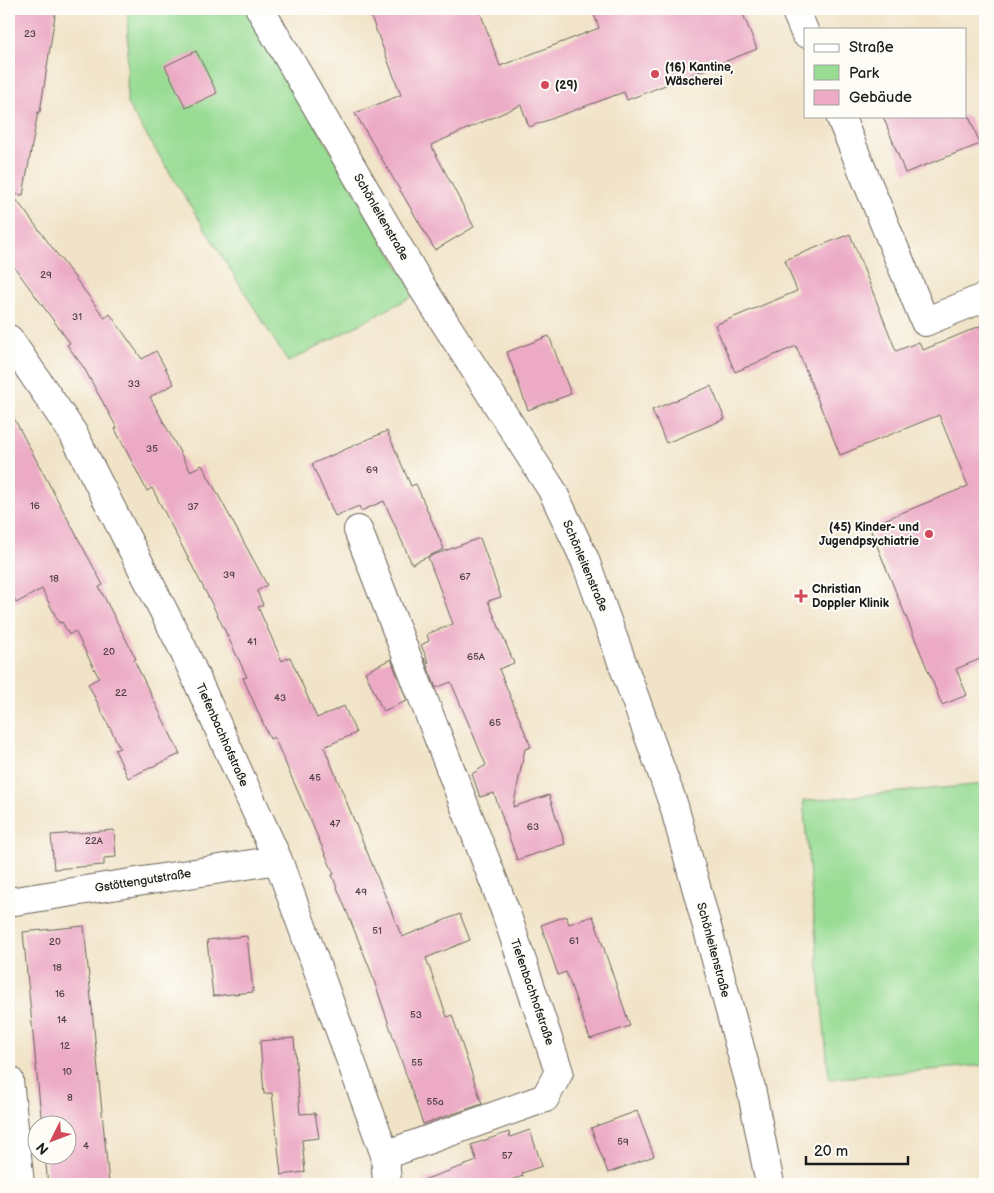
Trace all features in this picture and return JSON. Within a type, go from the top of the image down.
[{"type":"street","name":"Schönleitenstraße","points":[[260,9],[420,284],[552,490],[585,560],[674,806],[751,1088],[770,1184]]},
{"type":"street","points":[[795,9],[804,31]]},
{"type":"street","points":[[841,118],[925,322],[985,297]]},
{"type":"street","name":"Tiefenbachhofstraße","points":[[9,339],[73,433],[182,647],[278,860],[385,1154],[387,1184]]},
{"type":"street","name":"Tiefenbachhofstraße","points":[[358,530],[506,912],[559,1072],[546,1098],[385,1154]]},
{"type":"street","name":"Gstöttengutstraße","points":[[9,902],[278,860]]},
{"type":"street","points":[[9,1080],[20,1184]]},
{"type":"green space","points":[[128,9],[248,9],[415,295],[288,362],[127,104]]},
{"type":"green space","points":[[985,784],[985,1065],[829,1079],[803,801]]},
{"type":"building","points":[[9,9],[56,9],[40,112],[38,112],[23,195],[12,194],[105,318],[110,314],[142,359],[156,351],[174,384],[150,397],[190,471],[202,465],[267,585],[257,591],[263,605],[258,607],[282,661],[290,657],[317,718],[344,706],[356,733],[324,747],[402,937],[460,914],[470,940],[426,958],[447,1017],[452,1015],[482,1104],[423,1124],[370,969],[332,875],[334,874],[274,737],[270,739],[243,678],[247,677],[216,612],[152,488],[147,491],[115,429],[117,428],[84,368],[67,345],[70,343],[9,260]]},
{"type":"building","points":[[368,9],[479,9],[500,66],[599,28],[592,9],[741,9],[757,49],[627,100],[624,92],[529,127],[521,105],[431,145],[474,227],[435,250],[355,113],[401,95]]},
{"type":"building","points":[[196,51],[217,93],[186,108],[165,66]]},
{"type":"building","points":[[966,116],[969,116],[980,144],[905,173],[884,118],[966,118]]},
{"type":"building","name":"(45) Kinder- und Jugendpsychiatrie","points":[[850,234],[896,351],[919,342],[923,350],[985,324],[985,657],[956,669],[967,695],[942,705],[869,526],[968,486],[939,415],[840,455],[796,346],[735,372],[715,325],[797,291],[785,260]]},
{"type":"building","points":[[549,336],[571,394],[528,410],[507,352]]},
{"type":"building","points":[[711,386],[725,419],[666,443],[652,410]]},
{"type":"building","points":[[9,409],[103,585],[99,587],[136,659],[134,660],[180,754],[128,778],[115,750],[120,748],[88,684],[99,678],[75,631],[69,635],[62,622],[59,623],[42,589],[16,603],[9,587]]},
{"type":"building","points":[[387,431],[411,486],[416,484],[444,549],[412,564],[384,501],[361,511],[359,506],[335,516],[312,464]]},
{"type":"building","points":[[480,538],[501,597],[488,601],[514,663],[499,669],[531,747],[525,749],[513,807],[549,795],[565,844],[517,860],[494,793],[480,797],[472,774],[486,765],[451,682],[436,688],[424,658],[429,663],[421,645],[429,641],[427,634],[453,624],[428,557]]},
{"type":"building","points":[[391,659],[407,701],[383,711],[365,672]]},
{"type":"building","points":[[114,830],[116,857],[104,858],[104,865],[54,869],[51,835]]},
{"type":"building","points":[[566,916],[569,924],[593,916],[630,1026],[590,1039],[566,972],[558,975],[541,925]]},
{"type":"building","points":[[84,926],[109,1184],[48,1184],[46,1166],[78,1166],[78,1116],[41,1116],[23,932]]},
{"type":"building","points":[[247,936],[253,992],[213,996],[207,940]]},
{"type":"building","points":[[294,1038],[300,1114],[315,1113],[319,1138],[302,1140],[305,1172],[281,1175],[272,1093],[264,1094],[260,1041]]},
{"type":"building","points":[[637,1111],[654,1156],[608,1173],[591,1128]]},
{"type":"building","points":[[530,1130],[542,1166],[522,1173],[523,1176],[499,1184],[424,1184],[423,1180],[477,1161],[471,1145],[509,1132],[510,1137]]},
{"type":"place","name":"(16) Kantine, Wäscherei","points":[[655,74]]},
{"type":"place","name":"(29)","points":[[545,85]]},
{"type":"place","name":"(45) Kinder- und Jugendpsychiatrie","points":[[929,534]]},
{"type":"place","name":"Christian Doppler Klinik","points":[[801,596]]}]
